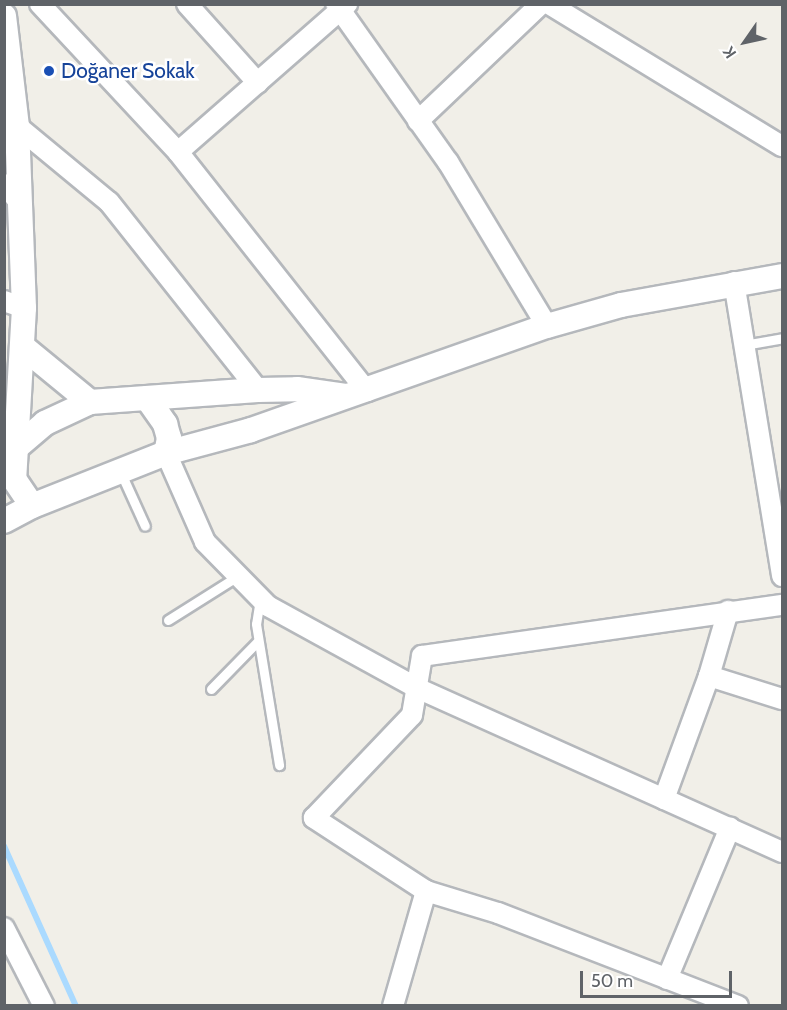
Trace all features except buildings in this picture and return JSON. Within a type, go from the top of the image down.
[{"type":"street","points":[[40,4],[178,152],[358,393]]},
{"type":"street","points":[[187,4],[258,83]]},
{"type":"street","points":[[418,121],[541,4]]},
{"type":"street","points":[[549,4],[783,146]]},
{"type":"street","points":[[178,152],[341,7],[448,162],[547,326]]},
{"type":"street","points":[[4,16],[16,126],[20,203],[14,305],[23,346],[11,452],[14,479],[32,506]]},
{"type":"street","points":[[16,126],[109,202],[258,390]]},
{"type":"street","points":[[4,183],[20,203]]},
{"type":"street","points":[[4,521],[32,506],[166,453],[252,430],[547,326],[621,305],[734,282],[783,276]]},
{"type":"street","points":[[734,282],[783,576]]},
{"type":"street","points":[[23,346],[63,383],[90,402]]},
{"type":"street","points":[[11,452],[45,423],[90,402],[258,390],[297,389],[358,393]]},
{"type":"street","points":[[147,398],[165,424],[169,438],[166,453],[205,542],[261,598],[417,688],[783,852]]},
{"type":"street","points":[[738,1005],[498,913],[426,891],[314,818],[412,715],[422,656],[783,605]]},
{"type":"street","points":[[664,799],[709,676],[728,611]]},
{"type":"street","points":[[709,676],[783,699]]},
{"type":"street","points":[[667,979],[730,828]]},
{"type":"street","points":[[393,1005],[426,891]]},
{"type":"street","points":[[4,928],[44,1005]]},
{"type":"lane","points":[[744,345],[783,338]]},
{"type":"lane","points":[[119,470],[145,526]]},
{"type":"lane","points":[[168,620],[238,576]]},
{"type":"lane","points":[[261,598],[256,624],[279,765]]},
{"type":"lane","points":[[211,689],[258,641]]},
{"type":"waterway","points":[[4,846],[76,1006]]},
{"type":"place","name":"Doğaner Sokak","points":[[49,71]]}]
